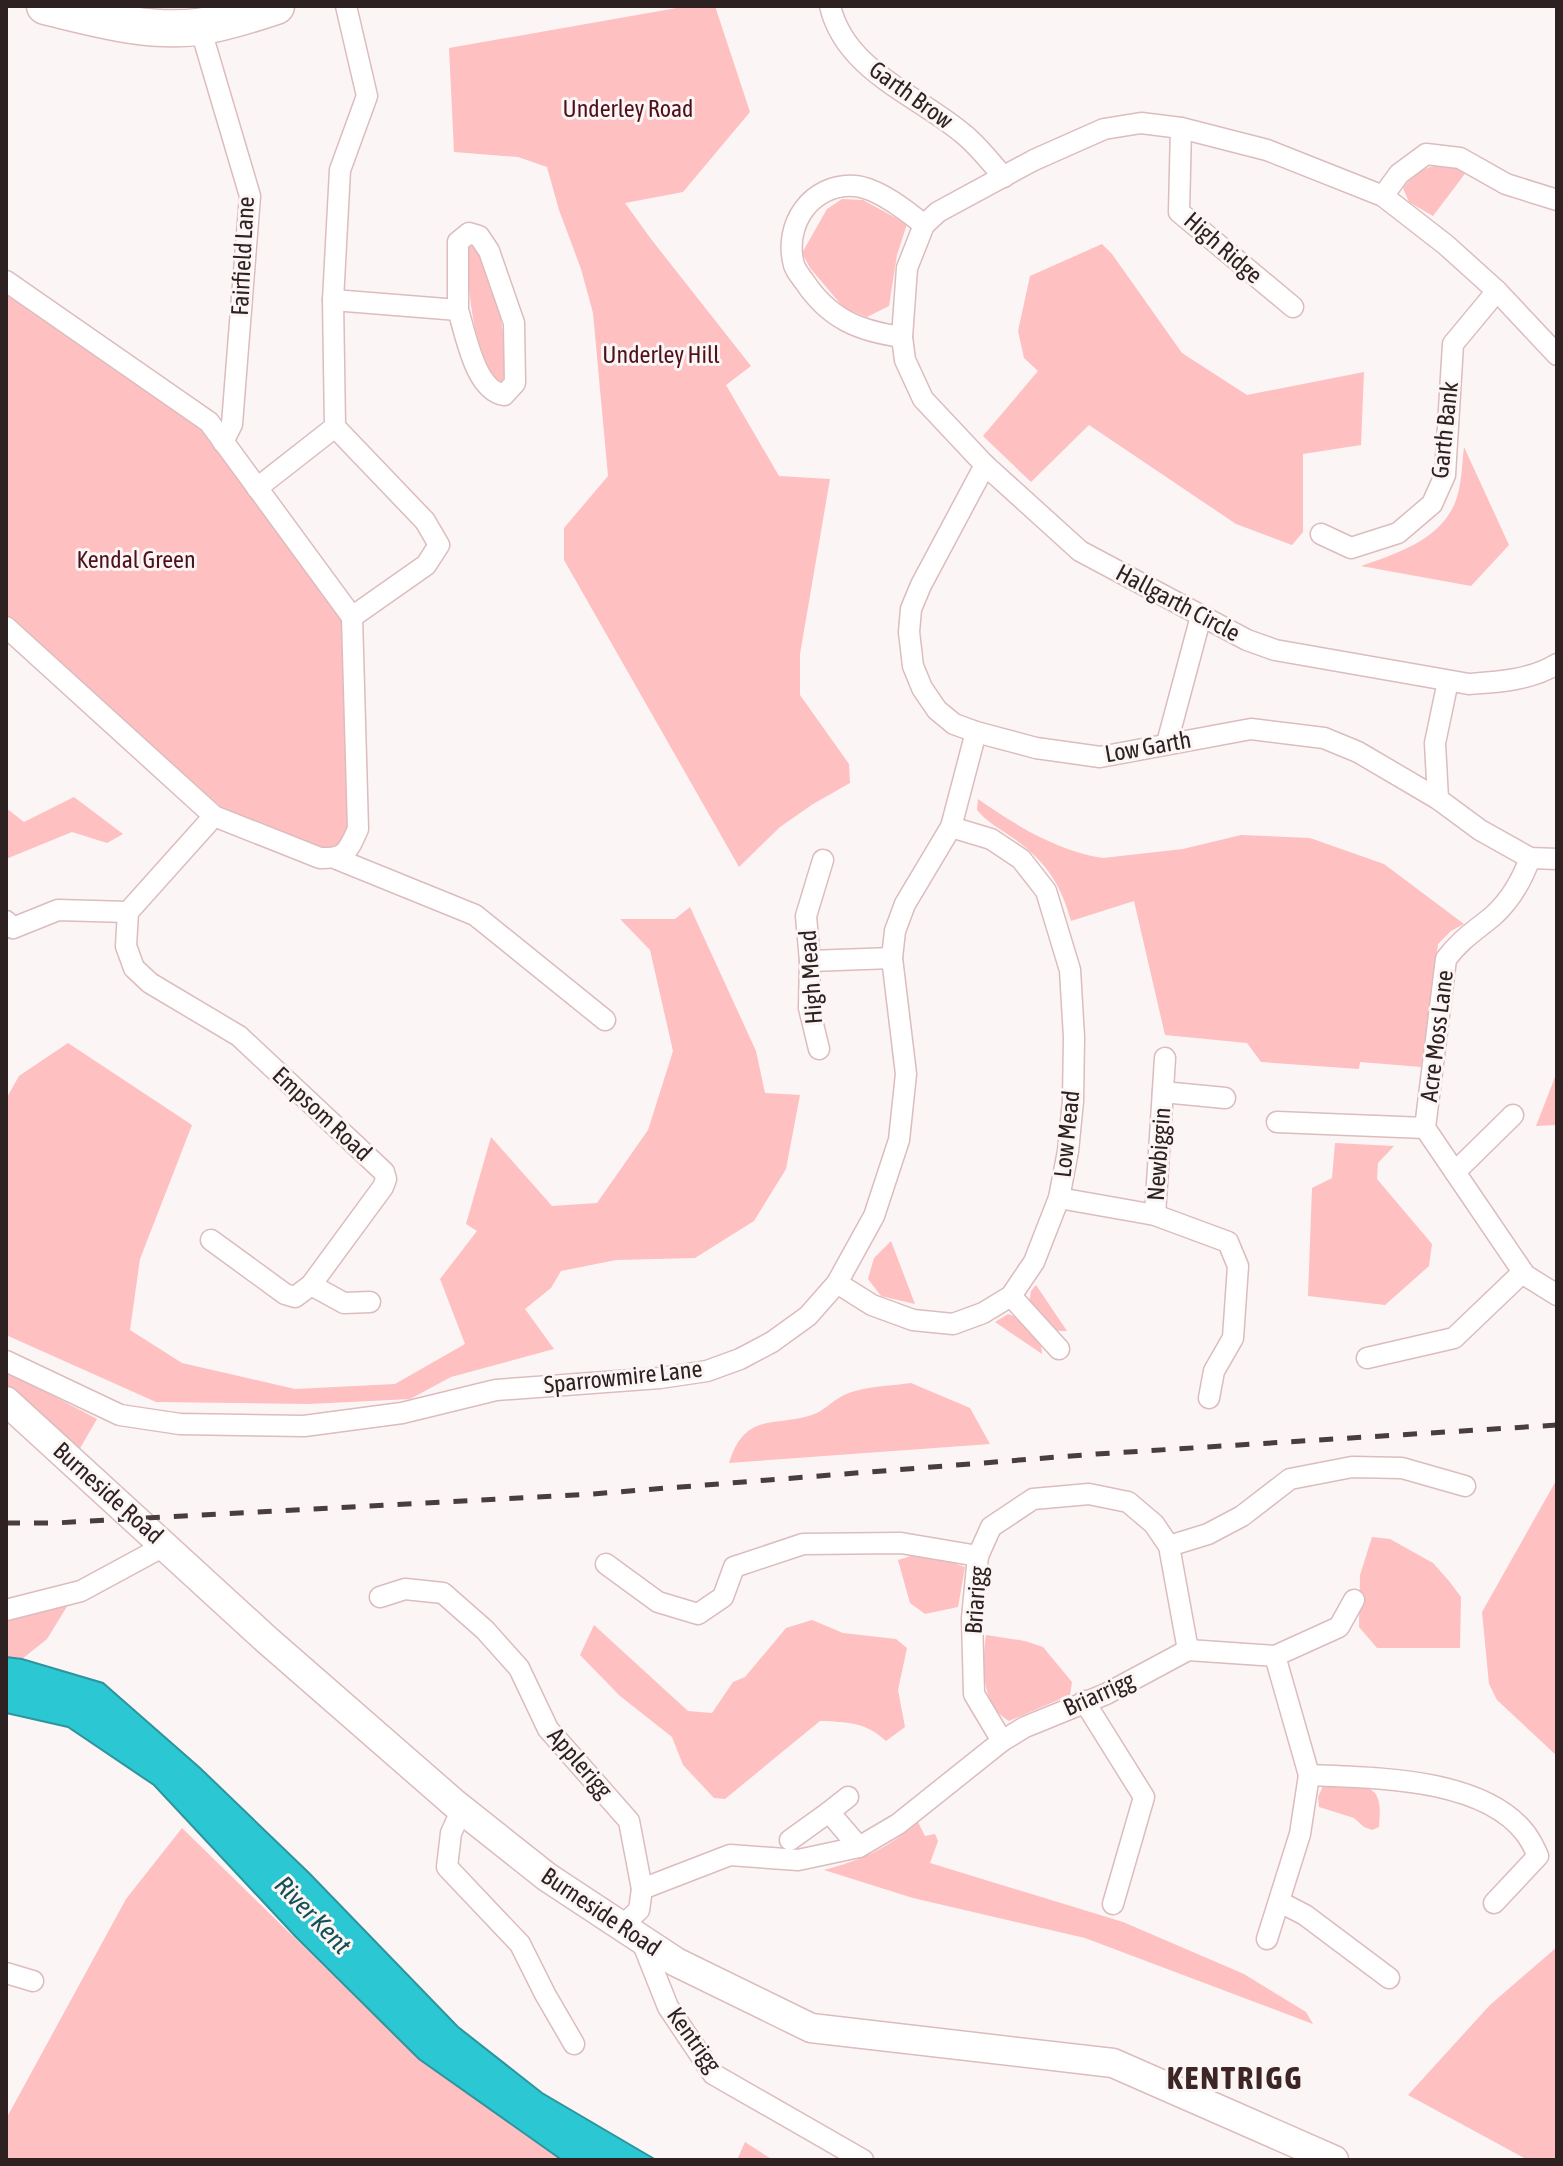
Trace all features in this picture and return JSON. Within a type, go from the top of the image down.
[{"type":"highway","points":[[45,6],[121,24],[168,28],[200,27],[276,6]]},
{"type":"street","points":[[346,6],[367,96],[340,170],[333,300],[335,427],[425,521],[439,545],[426,565],[352,617]]},
{"type":"street","name":"Garth Brow","points":[[830,6],[833,20],[844,40],[875,73],[962,132],[1004,177]]},
{"type":"street","name":"Fairfield Lane","points":[[200,27],[250,196],[232,424],[223,442]]},
{"type":"street","points":[[902,337],[870,332],[831,313],[794,266],[793,234],[799,215],[811,198],[835,189],[856,186],[902,206],[924,225],[964,196],[1034,160],[1104,129],[1141,123],[1181,128],[1267,150],[1383,196],[1446,245],[1497,291],[1557,355]]},
{"type":"street","name":"High Ridge","points":[[1181,128],[1179,212],[1293,307]]},
{"type":"street","points":[[1383,196],[1399,174],[1426,154],[1460,158],[1506,184],[1557,200]]},
{"type":"street","name":"Hallgarth Circle","points":[[924,225],[907,268],[902,337],[905,360],[923,399],[985,465],[1080,551],[1247,640],[1275,650],[1448,681],[1494,683],[1530,676],[1557,664]]},
{"type":"street","points":[[469,233],[479,236],[489,251],[514,323],[515,383],[504,395],[494,393],[480,378],[458,310],[458,242],[469,233]]},
{"type":"street","points":[[6,281],[209,422],[352,617],[358,829],[349,850],[337,859]]},
{"type":"street","name":"Garth Bank","points":[[1321,534],[1351,548],[1398,533],[1432,504],[1445,475],[1453,344],[1497,291]]},
{"type":"street","points":[[333,300],[458,310]]},
{"type":"street","points":[[257,488],[335,427]]},
{"type":"street","name":"Low Garth","points":[[985,465],[911,609],[909,632],[913,666],[922,688],[937,710],[954,724],[1036,748],[1100,757],[1251,729],[1324,738],[1358,752],[1530,858],[1557,859]]},
{"type":"street","points":[[1167,743],[1201,616]]},
{"type":"street","points":[[6,627],[214,816],[320,858],[337,859],[475,915],[605,1020]]},
{"type":"street","points":[[1438,799],[1435,743],[1448,681]]},
{"type":"street","name":"Sparrowmire Lane","points":[[6,1361],[120,1415],[180,1424],[304,1426],[402,1413],[496,1390],[660,1378],[707,1371],[740,1359],[772,1342],[808,1316],[837,1283],[874,1216],[899,1140],[906,1074],[892,958],[895,931],[905,904],[951,827],[976,732]]},
{"type":"street","points":[[6,921],[13,928],[58,910],[128,912],[214,816]]},
{"type":"street","name":"Low Mead","points":[[837,1283],[872,1305],[913,1320],[953,1324],[983,1313],[1011,1296],[1034,1262],[1059,1198],[1073,1101],[1074,1037],[1070,970],[1046,891],[1021,859],[991,839],[951,827]]},
{"type":"street","name":"Acre Moss Lane","points":[[1530,858],[1520,885],[1494,915],[1459,940],[1446,959],[1425,1128],[1523,1272],[1557,1295]]},
{"type":"street","name":"High Mead","points":[[819,1049],[809,1008],[810,961],[806,916],[823,860]]},
{"type":"street","name":"Empsom Road","points":[[128,912],[126,946],[134,968],[150,983],[239,1036],[384,1172],[386,1179],[383,1187],[311,1285]]},
{"type":"street","points":[[810,961],[892,958]]},
{"type":"street","name":"Newbiggin","points":[[1155,1215],[1165,1058]]},
{"type":"street","name":"Newbiggin","points":[[1163,1092],[1225,1098]]},
{"type":"street","points":[[1455,1172],[1513,1115]]},
{"type":"street","points":[[1277,1122],[1425,1128]]},
{"type":"street","points":[[1059,1198],[1155,1215],[1228,1242],[1238,1266],[1233,1338],[1214,1371],[1209,1398]]},
{"type":"street","points":[[211,1240],[285,1294],[295,1297],[311,1285],[344,1303],[370,1302]]},
{"type":"street","points":[[1367,1358],[1454,1338],[1523,1272]]},
{"type":"street","points":[[1011,1296],[1059,1349]]},
{"type":"street","name":"Burneside Road","points":[[6,1401],[267,1640],[462,1809],[547,1877],[676,1962],[811,2028],[1113,2063],[1334,2160]]},
{"type":"street","points":[[1169,1546],[1208,1534],[1242,1516],[1290,1479],[1352,1467],[1402,1468],[1465,1486]]},
{"type":"street","name":"Briarigg","points":[[1002,1741],[974,1694],[972,1618],[978,1556],[991,1527],[1033,1499],[1089,1494],[1128,1502],[1154,1524],[1169,1546],[1188,1650]]},
{"type":"street","points":[[606,1564],[658,1602],[698,1614],[723,1597],[734,1567],[803,1544],[901,1543],[978,1556]]},
{"type":"street","points":[[6,1610],[81,1591],[166,1545]]},
{"type":"street","name":"Applerigg","points":[[380,1597],[405,1589],[443,1593],[485,1630],[519,1668],[548,1729],[629,1821],[642,1889]]},
{"type":"street","points":[[1188,1650],[1275,1656],[1339,1627],[1354,1600]]},
{"type":"street","name":"Briarrigg","points":[[642,1889],[730,1855],[798,1860],[859,1847],[898,1824],[1002,1741],[1025,1727],[1106,1694],[1188,1650]]},
{"type":"street","points":[[1267,1939],[1300,1834],[1309,1775],[1275,1656]]},
{"type":"street","points":[[1084,1701],[1144,1797],[1113,1904]]},
{"type":"street","points":[[1309,1775],[1397,1779],[1465,1793],[1503,1813],[1526,1833],[1538,1856],[1494,1903]]},
{"type":"street","points":[[790,1840],[848,1797]]},
{"type":"street","points":[[462,1809],[451,1833],[447,1867],[520,1944],[574,2044]]},
{"type":"street","points":[[829,1812],[859,1847]]},
{"type":"street","points":[[632,1933],[642,1889]]},
{"type":"street","points":[[1280,1902],[1305,1915],[1389,1978]]},
{"type":"street","name":"Kentrigg","points":[[632,1933],[668,2007],[713,2074],[863,2160]]},
{"type":"street","points":[[6,1973],[33,1981]]},
{"type":"street","points":[[821,2135],[838,2160]]},
{"type":"green space","points":[[688,6],[715,6],[750,112],[683,192],[625,203],[751,366],[726,385],[779,476],[830,479],[800,654],[800,695],[849,764],[850,783],[780,827],[739,867],[564,560],[564,528],[608,476],[593,313],[547,167],[518,157],[454,152],[449,48]]},
{"type":"green space","points":[[1446,165],[1467,171],[1433,216],[1409,202],[1403,188],[1422,170]]},
{"type":"green space","points":[[842,199],[863,200],[907,224],[897,255],[889,306],[867,317],[844,308],[810,268],[802,253],[827,209]]},
{"type":"green space","points":[[1102,244],[1182,353],[1247,395],[1364,372],[1361,445],[1303,454],[1303,532],[1292,545],[1236,524],[1089,425],[1031,482],[983,436],[1038,371],[1024,358],[1018,331],[1030,276]]},
{"type":"green space","points":[[469,246],[476,246],[496,286],[508,366],[502,383],[496,383],[488,367],[473,319]]},
{"type":"green space","name":"Kendal Green","points":[[6,291],[201,430],[344,621],[351,820],[347,833],[337,847],[327,849],[307,845],[220,806],[6,619]]},
{"type":"green space","points":[[1464,447],[1509,545],[1471,586],[1361,566],[1404,550],[1442,524],[1457,497]]},
{"type":"green space","points":[[74,797],[123,834],[107,843],[72,832],[6,859],[6,808],[24,822]]},
{"type":"green space","points":[[978,799],[1037,836],[1086,855],[1103,858],[1183,849],[1241,835],[1310,838],[1384,864],[1464,924],[1438,944],[1421,1067],[1360,1062],[1359,1069],[1261,1062],[1247,1043],[1165,1035],[1134,901],[1071,921],[1063,896],[1044,866],[977,810]]},
{"type":"green space","points":[[690,907],[756,1051],[765,1093],[800,1095],[786,1169],[754,1221],[695,1258],[616,1260],[561,1271],[551,1288],[525,1309],[554,1349],[451,1377],[410,1399],[309,1404],[156,1402],[6,1335],[6,1099],[19,1076],[68,1043],[192,1125],[140,1259],[130,1330],[182,1363],[295,1389],[395,1384],[465,1344],[440,1279],[477,1231],[466,1224],[491,1137],[552,1206],[597,1203],[648,1130],[673,1051],[650,950],[620,919],[675,919]]},
{"type":"green space","points":[[1557,1072],[1557,1125],[1536,1126]]},
{"type":"green space","points":[[1335,1143],[1394,1146],[1378,1163],[1377,1179],[1432,1244],[1429,1266],[1385,1305],[1308,1296],[1312,1188],[1332,1178]]},
{"type":"green space","points":[[891,1241],[915,1304],[881,1296],[868,1279],[874,1258]]},
{"type":"green space","points":[[1036,1285],[1067,1331],[1050,1326],[1029,1303],[1031,1291]]},
{"type":"green space","points":[[1008,1314],[1032,1328],[1042,1354],[995,1322]]},
{"type":"green space","points":[[6,1371],[97,1419],[79,1450],[6,1390]]},
{"type":"green space","points":[[911,1383],[970,1408],[990,1444],[729,1463],[743,1436],[762,1424],[812,1415],[852,1392]]},
{"type":"green space","points":[[1557,1479],[1557,1756],[1497,1700],[1489,1684],[1482,1612]]},
{"type":"green space","points":[[1372,1537],[1390,1539],[1433,1563],[1449,1581],[1461,1597],[1460,1648],[1377,1648],[1359,1627],[1360,1575]]},
{"type":"green space","points":[[911,1556],[940,1558],[965,1567],[958,1607],[925,1614],[910,1603],[898,1560]]},
{"type":"green space","points":[[71,1600],[47,1639],[22,1659],[6,1657],[6,1616]]},
{"type":"green space","points":[[812,1620],[843,1633],[896,1639],[907,1648],[898,1690],[905,1727],[886,1741],[863,1727],[820,1721],[725,1799],[714,1798],[683,1765],[672,1737],[620,1696],[580,1655],[594,1625],[688,1711],[712,1713],[733,1682],[745,1677],[786,1628]]},
{"type":"green space","points":[[986,1635],[1043,1647],[1072,1682],[1070,1695],[1009,1721],[993,1705],[988,1694],[984,1670]]},
{"type":"green space","points":[[1332,1784],[1372,1790],[1379,1802],[1379,1827],[1372,1830],[1354,1818],[1319,1807],[1318,1797],[1323,1786]]},
{"type":"green space","points":[[918,1822],[925,1836],[935,1834],[938,1841],[930,1863],[1123,1922],[1244,1974],[1306,2012],[1313,2024],[1085,1938],[913,1898],[824,1870],[874,1852]]},
{"type":"green space","points":[[182,1828],[419,2059],[563,2160],[6,2160],[6,2119],[126,1899]]},
{"type":"green space","points":[[1557,1947],[1557,2160],[1528,2160],[1408,2095],[1490,2005]]},
{"type":"green space","points":[[745,2142],[773,2160],[737,2160]]},
{"type":"water","name":"River Kent","points":[[6,1657],[103,1683],[200,1768],[309,1873],[458,2027],[542,2093],[656,2160],[562,2160],[419,2059],[296,1937],[154,1785],[68,1727],[6,1713]]},
{"type":"railway","points":[[6,1523],[55,1523],[592,1494],[1096,1454],[1557,1425]]},
{"type":"district","name":"KENTRIGG","points":[[1235,2078]]},
{"type":"park label","name":"Underley Road","points":[[628,109]]},
{"type":"park label","name":"Underley Hill","points":[[661,355]]}]
